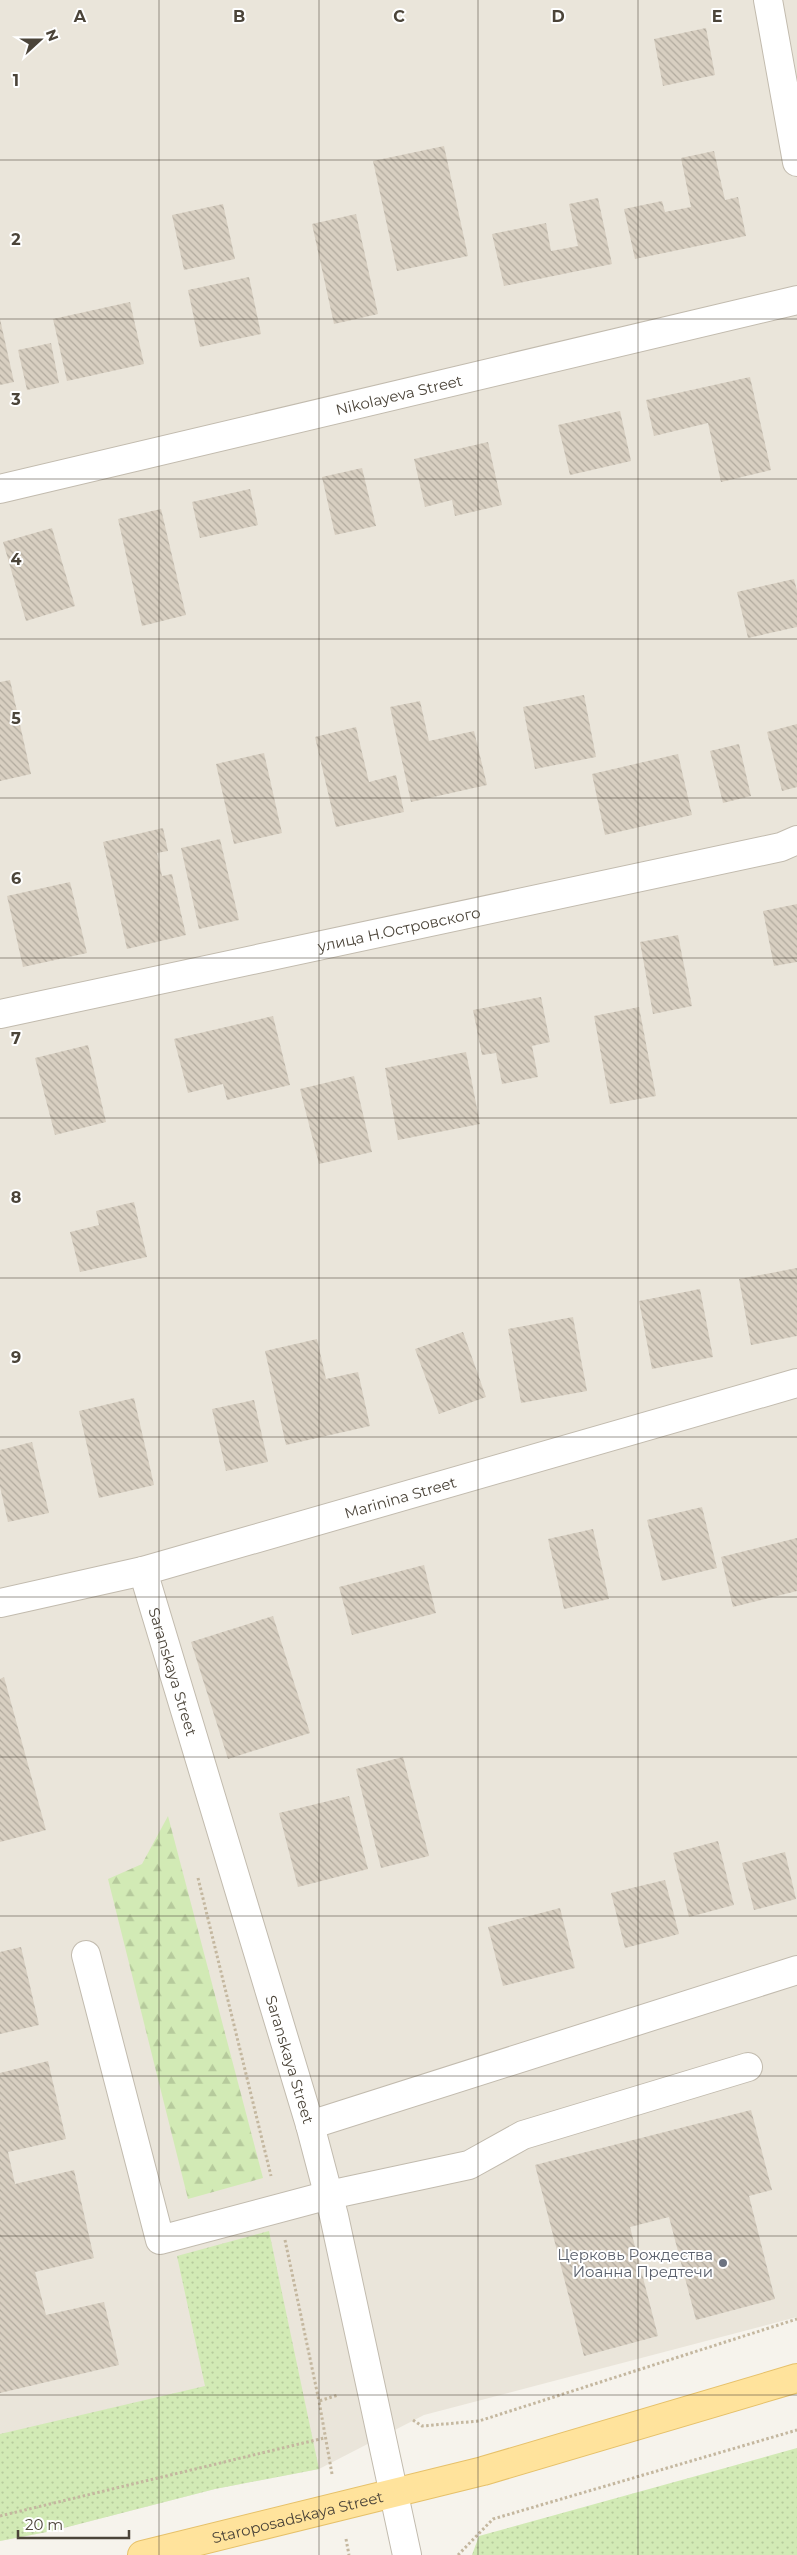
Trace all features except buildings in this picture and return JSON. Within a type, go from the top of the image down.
[{"type":"main road","name":"Staroposadskaya Street","points":[[142,2555],[483,2471],[797,2378]]},
{"type":"street","points":[[768,0],[797,162]]},
{"type":"street","name":"Nikolayeva Street","points":[[0,489],[797,300]]},
{"type":"street","name":"улица Н.Островского","points":[[2,1006],[781,847],[797,840]]},
{"type":"street","name":"Marinina Street","points":[[0,1603],[143,1572],[797,1383]]},
{"type":"street","name":"Saranskaya Street","points":[[143,1572],[310,2125],[329,2195],[407,2555]]},
{"type":"street","points":[[86,1955],[160,2240],[329,2195],[469,2165],[523,2135],[748,2068]]},
{"type":"street","points":[[310,2125],[797,1970]]},
{"type":"path","points":[[196,1871],[279,2209],[319,2401]]},
{"type":"path","points":[[479,2421],[797,2319]]},
{"type":"path","points":[[458,2555],[493,2519],[797,2430]]},
{"type":"path","points":[[0,2516],[324,2438]]},
{"type":"shaded area","points":[[0,0],[797,0],[797,2317],[424,2415],[319,2469],[215,2489],[52,2531],[0,2541]]},
{"type":"green space","points":[[168,1816],[263,2178],[188,2199],[108,1879],[142,1864]]},
{"type":"green space","points":[[269,2231],[319,2469],[215,2489],[52,2531],[0,2541],[0,2434],[205,2386],[177,2256]]},
{"type":"green space","points":[[797,2448],[797,2555],[472,2555],[479,2536]]},
{"type":"place","name":"Церковь Рождества Иоанна Предтечи","points":[[723,2263]]}]
